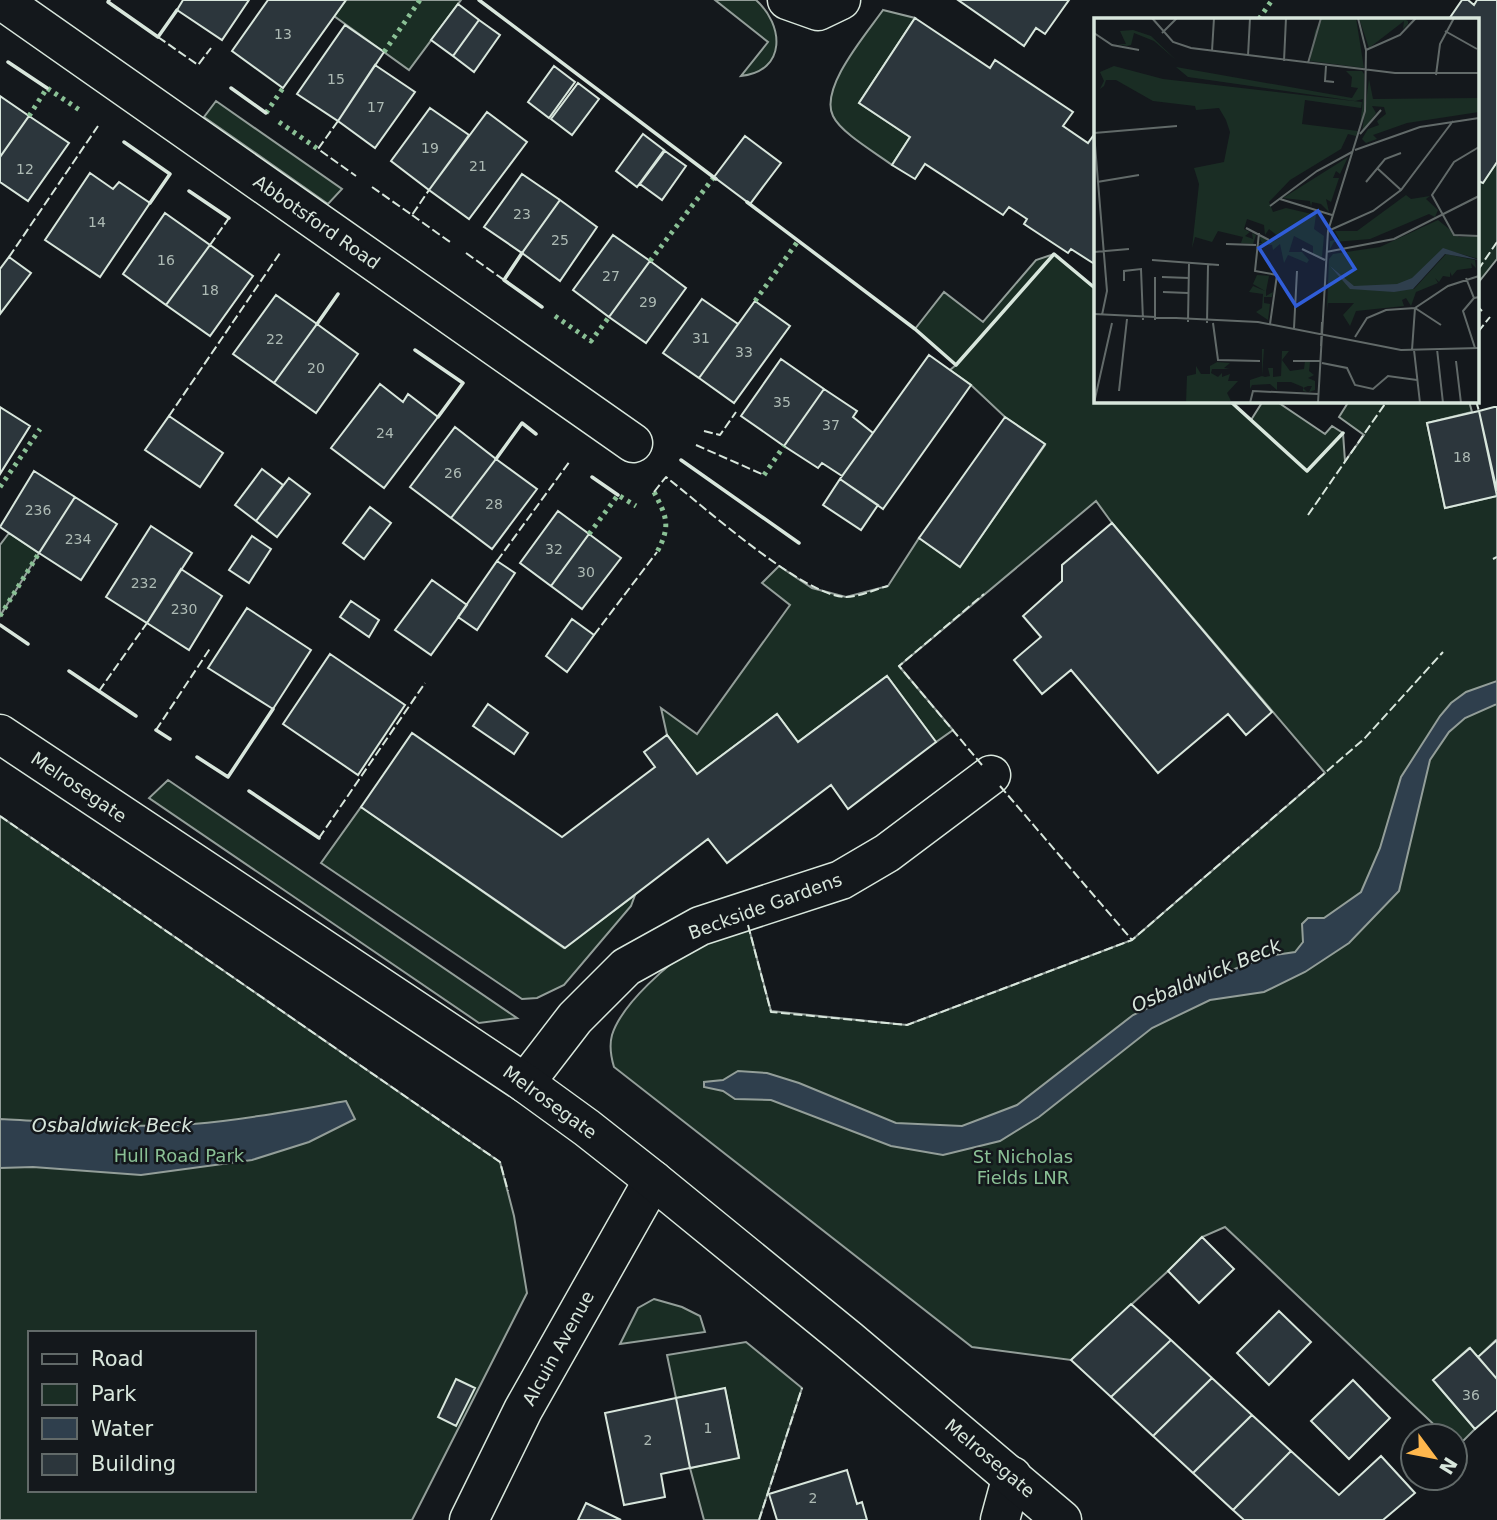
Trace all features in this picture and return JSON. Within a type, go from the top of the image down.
[{"type":"street","name":"Abbotsford Road","points":[[1,0],[633,443]]},
{"type":"street","points":[[787,0],[818,11],[841,0]]},
{"type":"street","name":"Melrosegate","points":[[0,734],[525,1083],[587,1128],[1012,1476],[1062,1520]]},
{"type":"street","name":"Beckside Gardens","points":[[525,1083],[575,1018],[626,967],[700,926],[841,880],[908,839],[992,775]]},
{"type":"street","name":"Alcuin Avenue","points":[[469,1520],[523,1410],[653,1180]]},
{"type":"street","points":[[1000,1520],[1012,1476]]},
{"type":"green space","points":[[346,0],[461,0],[409,70],[334,16]]},
{"type":"green space","points":[[715,0],[756,0],[765,10],[776,34],[776,46],[767,66],[741,76],[768,42]]},
{"type":"green space","points":[[883,10],[915,18],[859,103],[910,137],[892,165],[843,129],[833,116],[830,104],[838,76]]},
{"type":"green space","points":[[216,101],[342,189],[328,204],[204,117]]},
{"type":"green space","points":[[1497,162],[1497,259],[1480,280],[1480,181],[1483,182]]},
{"type":"green space","name":"St Nicholas Fields LNR","points":[[1054,254],[1094,287],[1094,402],[1231,402],[1251,420],[1262,402],[1277,402],[1325,434],[1332,426],[1343,433],[1345,461],[1364,435],[1339,417],[1348,402],[1469,402],[1472,412],[1427,423],[1445,508],[1497,496],[1497,1339],[1478,1357],[1469,1348],[1433,1380],[1469,1422],[1431,1422],[1225,1227],[1202,1237],[1071,1360],[972,1347],[614,1067],[611,1039],[626,1010],[648,984],[686,952],[709,939],[748,925],[771,1011],[907,1025],[1132,940],[1325,773],[1096,501],[899,666],[953,730],[936,742],[887,676],[798,742],[777,714],[697,774],[667,735],[661,708],[697,734],[790,605],[762,583],[779,566],[812,588],[846,597],[888,586],[919,538],[960,566],[1045,445],[1005,417],[971,385],[950,370],[956,365],[915,329],[944,292],[983,322],[1036,260]]},
{"type":"green space","points":[[9,533],[39,553],[0,616],[0,545]]},
{"type":"green space","points":[[168,780],[517,1018],[479,1023],[149,798]]},
{"type":"green space","points":[[361,807],[564,948],[635,895],[631,906],[564,985],[537,998],[522,999],[321,863]]},
{"type":"green space","name":"Hull Road Park","points":[[0,816],[500,1162],[514,1216],[527,1293],[412,1520],[0,1520]]},
{"type":"green space","points":[[654,1299],[682,1307],[700,1316],[705,1332],[620,1344],[638,1308]]},
{"type":"green space","points":[[746,1342],[802,1388],[759,1520],[704,1520],[690,1468],[739,1457],[725,1389],[676,1398],[667,1355]]},
{"type":"green space","points":[[1469,1422],[1475,1429],[1469,1435]]},
{"type":"water","points":[[1497,681],[1497,704],[1465,718],[1449,732],[1430,760],[1399,891],[1349,943],[1305,972],[1264,992],[1210,1000],[1152,1028],[1039,1117],[1000,1141],[943,1155],[891,1146],[771,1100],[735,1099],[723,1091],[704,1087],[704,1082],[723,1080],[738,1071],[767,1073],[799,1083],[896,1123],[962,1126],[1017,1105],[1133,1015],[1208,979],[1269,956],[1295,952],[1303,942],[1302,924],[1308,918],[1324,918],[1361,892],[1380,848],[1401,777],[1440,716],[1466,692]]},
{"type":"water","name":"Osbaldwick Beck","points":[[346,1101],[355,1119],[309,1142],[252,1160],[141,1175],[33,1167],[0,1168],[0,1119],[145,1126],[193,1124]]},
{"type":"building","points":[[183,0],[249,0],[222,40],[177,10]]},
{"type":"building","points":[[268,0],[346,0],[283,88],[232,51]]},
{"type":"building","points":[[958,0],[1069,0],[1045,34],[1036,28],[1024,46]]},
{"type":"building","points":[[1462,0],[1468,0],[1474,5],[1477,0],[1497,0],[1497,162],[1483,183],[1480,182],[1480,18],[1450,18]]},
{"type":"building","points":[[458,4],[479,20],[453,56],[431,40]]},
{"type":"building","points":[[915,18],[990,68],[995,60],[1073,112],[1063,126],[1088,143],[1094,137],[1094,264],[1071,249],[1068,253],[1024,224],[1027,219],[1009,207],[1003,215],[925,164],[915,179],[892,165],[910,137],[859,103]]},
{"type":"building","points":[[479,20],[500,35],[474,72],[453,56]]},
{"type":"building","points":[[345,25],[384,52],[338,121],[297,94]]},
{"type":"building","points":[[375,65],[415,92],[375,148],[338,121]]},
{"type":"building","points":[[554,66],[575,82],[549,118],[528,102]]},
{"type":"building","points":[[578,83],[599,99],[572,135],[551,119]]},
{"type":"building","points":[[0,96],[29,116],[0,157]]},
{"type":"building","points":[[430,108],[469,135],[429,190],[391,161]]},
{"type":"building","points":[[487,112],[527,142],[469,219],[429,190]]},
{"type":"building","points":[[29,116],[69,143],[28,201],[0,182],[0,157]]},
{"type":"building","points":[[643,134],[664,150],[637,187],[616,171]]},
{"type":"building","points":[[745,136],[781,163],[750,204],[714,177]]},
{"type":"building","points":[[665,151],[686,166],[662,200],[640,184]]},
{"type":"building","points":[[90,173],[113,189],[119,182],[150,203],[100,277],[45,240]]},
{"type":"building","points":[[522,174],[560,200],[522,253],[484,227]]},
{"type":"building","points":[[560,200],[597,227],[560,281],[522,253]]},
{"type":"building","points":[[165,213],[210,245],[166,305],[123,274]]},
{"type":"building","points":[[613,235],[650,261],[609,317],[573,290]]},
{"type":"building","points":[[210,245],[253,276],[210,336],[166,305]]},
{"type":"building","points":[[9,257],[31,273],[0,314],[0,269]]},
{"type":"building","points":[[650,261],[686,288],[646,343],[609,317]]},
{"type":"building","points":[[276,295],[317,324],[274,383],[233,354]]},
{"type":"building","points":[[702,299],[738,324],[699,378],[663,353]]},
{"type":"building","points":[[755,301],[790,326],[734,403],[699,378]]},
{"type":"building","points":[[317,324],[358,354],[316,413],[274,383]]},
{"type":"building","points":[[929,355],[971,385],[883,509],[840,479]]},
{"type":"building","points":[[781,359],[824,389],[784,446],[741,416]]},
{"type":"building","points":[[380,384],[403,402],[408,394],[438,417],[384,488],[331,448]]},
{"type":"building","points":[[824,389],[857,411],[853,417],[873,433],[842,476],[822,463],[818,468],[784,446]]},
{"type":"building","points":[[0,407],[30,426],[0,474]]},
{"type":"building","points":[[1497,407],[1497,491],[1479,411]]},
{"type":"building","points":[[1479,411],[1497,496],[1445,508],[1427,423]]},
{"type":"building","points":[[169,416],[223,453],[200,487],[145,450]]},
{"type":"building","points":[[1005,417],[1045,444],[960,567],[919,538]]},
{"type":"building","points":[[455,427],[496,459],[451,518],[410,487]]},
{"type":"building","points":[[496,459],[537,489],[492,549],[451,518]]},
{"type":"building","points":[[262,469],[283,485],[256,521],[235,505]]},
{"type":"building","points":[[34,471],[75,497],[39,553],[0,527]]},
{"type":"building","points":[[289,478],[310,494],[277,537],[256,521]]},
{"type":"building","points":[[840,479],[878,505],[861,530],[823,505]]},
{"type":"building","points":[[75,497],[117,524],[81,580],[39,553]]},
{"type":"building","points":[[370,507],[391,523],[364,559],[343,543]]},
{"type":"building","points":[[558,511],[589,534],[551,586],[520,563]]},
{"type":"building","points":[[1112,523],[1272,712],[1246,735],[1228,714],[1158,773],[1071,670],[1042,694],[1014,660],[1041,637],[1023,616],[1062,581],[1062,565]]},
{"type":"building","points":[[151,526],[192,553],[147,623],[106,597]]},
{"type":"building","points":[[589,534],[621,558],[582,609],[551,586]]},
{"type":"building","points":[[252,536],[271,549],[249,583],[229,570]]},
{"type":"building","points":[[497,561],[515,573],[477,630],[458,617]]},
{"type":"building","points":[[181,569],[222,596],[189,650],[147,623]]},
{"type":"building","points":[[432,580],[467,605],[431,655],[395,630]]},
{"type":"building","points":[[351,601],[379,620],[369,637],[340,617]]},
{"type":"building","points":[[247,608],[311,650],[273,709],[208,668]]},
{"type":"building","points":[[572,619],[594,635],[567,672],[546,656]]},
{"type":"building","points":[[330,654],[405,705],[358,775],[283,724]]},
{"type":"building","points":[[887,676],[936,742],[848,809],[831,785],[727,863],[708,839],[565,948],[361,807],[412,733],[562,837],[655,767],[644,752],[667,735],[697,774],[777,714],[798,742]]},
{"type":"building","points":[[488,704],[528,733],[514,754],[473,726]]},
{"type":"building","points":[[1202,1237],[1234,1269],[1199,1303],[1168,1271]]},
{"type":"building","points":[[1131,1304],[1171,1340],[1111,1397],[1071,1360]]},
{"type":"building","points":[[1279,1311],[1311,1342],[1269,1385],[1237,1353]]},
{"type":"building","points":[[1171,1340],[1212,1378],[1153,1436],[1111,1397]]},
{"type":"building","points":[[1497,1340],[1497,1379],[1478,1357]]},
{"type":"building","points":[[1470,1348],[1497,1379],[1497,1410],[1475,1429],[1433,1380]]},
{"type":"building","points":[[1212,1378],[1252,1415],[1193,1473],[1153,1436]]},
{"type":"building","points":[[456,1379],[475,1388],[456,1426],[438,1417]]},
{"type":"building","points":[[1353,1380],[1390,1418],[1349,1459],[1311,1421]]},
{"type":"building","points":[[725,1388],[739,1458],[690,1468],[676,1398]]},
{"type":"building","points":[[676,1398],[690,1468],[661,1474],[665,1497],[624,1505],[605,1413]]},
{"type":"building","points":[[1252,1415],[1291,1451],[1233,1510],[1193,1473]]},
{"type":"building","points":[[1291,1451],[1339,1495],[1381,1456],[1399,1476],[1399,1492],[1415,1493],[1383,1520],[1244,1520],[1233,1510]]},
{"type":"building","points":[[847,1470],[857,1504],[862,1502],[867,1520],[777,1520],[769,1494]]},
{"type":"building","points":[[586,1503],[621,1520],[578,1520]]},
{"type":"hedge","points":[[384,52],[420,0]]},
{"type":"hedge","points":[[1260,18],[1272,0]]},
{"type":"hedge","points":[[29,116],[47,88],[81,111]]},
{"type":"hedge","points":[[266,113],[283,88]]},
{"type":"hedge","points":[[279,122],[318,149]]},
{"type":"hedge","points":[[650,261],[714,177]]},
{"type":"hedge","points":[[755,301],[798,241]]},
{"type":"hedge","points":[[555,316],[591,341],[609,317]]},
{"type":"hedge","points":[[0,487],[40,429]]},
{"type":"hedge","points":[[764,475],[784,446]]},
{"type":"hedge","points":[[654,492],[666,522],[657,552]]},
{"type":"hedge","points":[[589,534],[618,495],[636,506]]},
{"type":"hedge","points":[[0,616],[39,553]]},
{"type":"fence","points":[[158,37],[198,65],[211,48]]},
{"type":"fence","points":[[338,121],[318,149],[356,176]]},
{"type":"fence","points":[[9,257],[98,126]]},
{"type":"fence","points":[[372,187],[412,215],[429,190]]},
{"type":"fence","points":[[412,215],[450,242]]},
{"type":"fence","points":[[210,245],[229,218]]},
{"type":"fence","points":[[1480,267],[1497,242]]},
{"type":"fence","points":[[169,416],[280,253]]},
{"type":"fence","points":[[466,253],[504,280]]},
{"type":"fence","points":[[1480,330],[1490,317]]},
{"type":"fence","points":[[1308,515],[1386,402]]},
{"type":"fence","points":[[1476,402],[1479,411]]},
{"type":"fence","points":[[704,431],[720,435],[736,412]]},
{"type":"fence","points":[[696,445],[764,475]]},
{"type":"fence","points":[[497,561],[570,461]]},
{"type":"fence","points":[[654,492],[666,477],[754,548],[805,582],[828,593],[851,597],[888,586]]},
{"type":"fence","points":[[594,635],[657,552]]},
{"type":"fence","points":[[1493,559],[1497,557]]},
{"type":"fence","points":[[982,765],[899,666],[984,594]]},
{"type":"fence","points":[[99,691],[147,623]]},
{"type":"fence","points":[[156,730],[211,647]]},
{"type":"fence","points":[[748,925],[771,1012],[907,1025],[1132,940],[1364,739],[1443,652]]},
{"type":"fence","points":[[319,838],[425,683]]},
{"type":"fence","points":[[1000,786],[1132,940]]},
{"type":"fence","points":[[0,816],[500,1162],[508,1191]]},
{"type":"fence","points":[[759,1520],[802,1388]]},
{"type":"wall","points":[[109,0],[108,2],[158,37],[177,10]]},
{"type":"wall","points":[[479,0],[716,179]]},
{"type":"wall","points":[[8,62],[47,88]]},
{"type":"wall","points":[[231,88],[266,113]]},
{"type":"wall","points":[[124,142],[170,174],[150,203]]},
{"type":"wall","points":[[189,191],[229,218]]},
{"type":"wall","points":[[747,202],[915,329],[956,365],[1054,254],[1094,287]]},
{"type":"wall","points":[[522,253],[504,280],[542,307]]},
{"type":"wall","points":[[317,324],[338,294]]},
{"type":"wall","points":[[415,350],[463,383],[438,417]]},
{"type":"wall","points":[[1231,402],[1307,471],[1343,433]]},
{"type":"wall","points":[[496,459],[522,423],[536,434]]},
{"type":"wall","points":[[681,460],[799,543]]},
{"type":"wall","points":[[592,477],[618,495]]},
{"type":"wall","points":[[0,625],[28,644]]},
{"type":"wall","points":[[69,671],[136,716]]},
{"type":"wall","points":[[197,757],[228,777],[273,709]]},
{"type":"wall","points":[[156,730],[170,739]]},
{"type":"wall","points":[[249,791],[319,838]]}]
